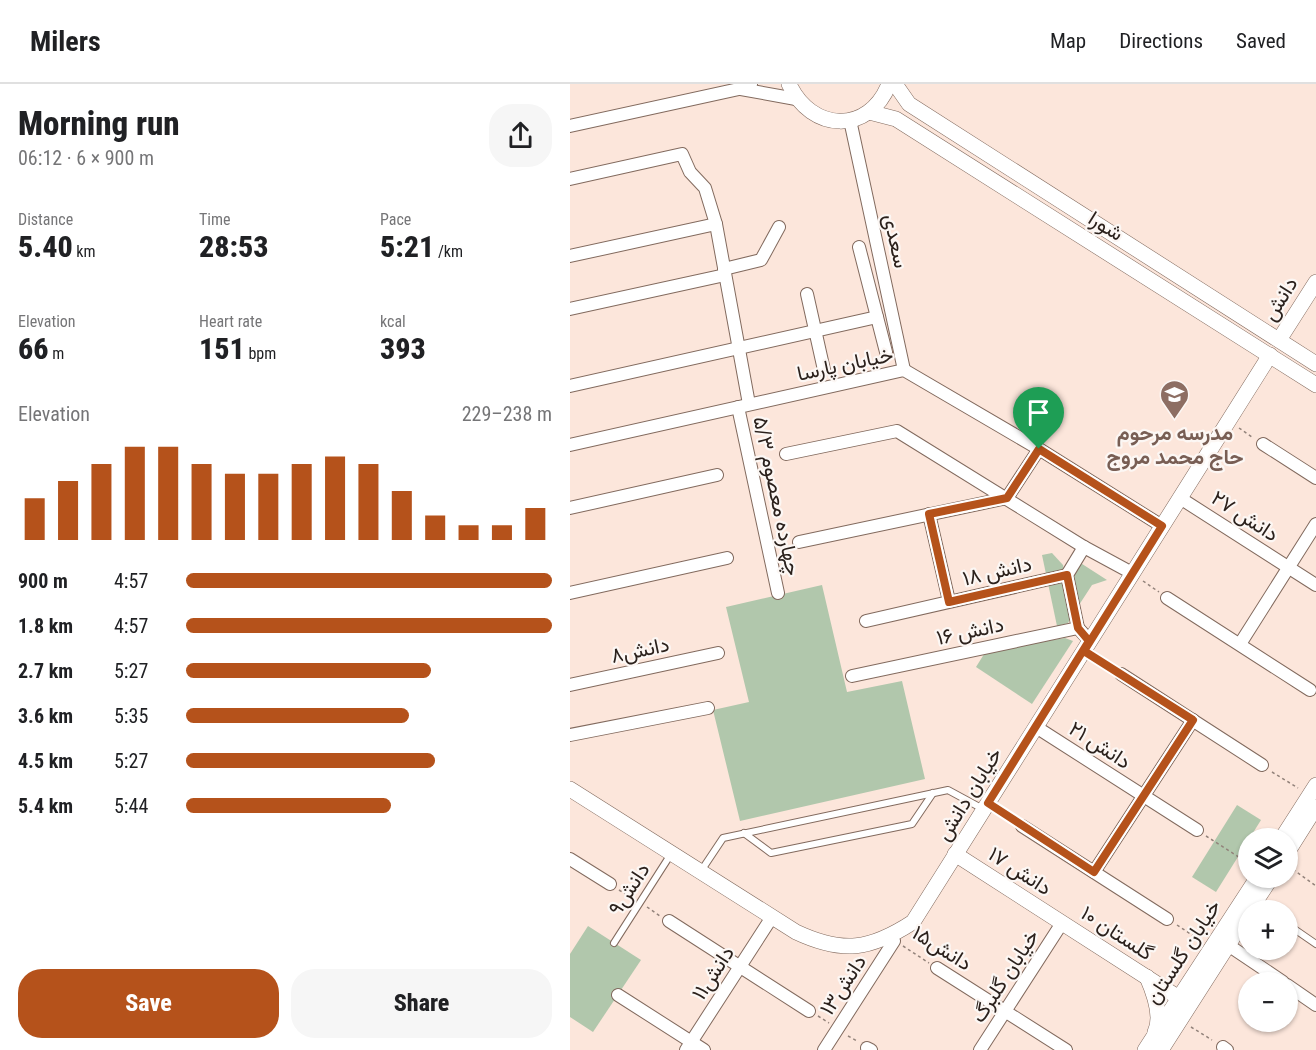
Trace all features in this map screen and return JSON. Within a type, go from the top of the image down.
[{"type":"street","points":[[789,84],[796,99],[811,113],[830,121],[850,120],[869,112],[884,98],[889,84]]},
{"type":"street","name":"شورا","points":[[895,84],[908,103],[1316,364]]},
{"type":"street","points":[[570,126],[744,88],[796,99]]},
{"type":"street","points":[[896,119],[900,109],[908,103]]},
{"type":"street","name":"شورا","points":[[869,112],[896,119],[1316,385]]},
{"type":"street","name":"سعدی","points":[[850,120],[904,370]]},
{"type":"street","name":"چهارده معصوم ۵/۳","points":[[570,179],[682,154],[690,172],[705,188],[716,224],[739,348],[744,406],[778,593]]},
{"type":"street","points":[[570,256],[716,224]]},
{"type":"street","points":[[570,309],[725,272],[761,260],[778,227]]},
{"type":"street","points":[[859,247],[885,352]]},
{"type":"street","name":"دانش","points":[[1280,340],[1316,282]]},
{"type":"street","points":[[807,294],[824,370]]},
{"type":"street","points":[[570,386],[877,317]]},
{"type":"street","name":"خیابان دانش","points":[[570,789],[772,917],[817,942],[842,947],[867,945],[889,937],[913,922],[1270,355]]},
{"type":"street","name":"خیابان پارسا","points":[[570,445],[904,370],[1039,449],[1162,526]]},
{"type":"street","points":[[786,454],[897,431],[1084,547],[1132,573]]},
{"type":"street","points":[[1263,444],[1316,478]]},
{"type":"street","points":[[799,542],[1007,498],[1039,449]]},
{"type":"street","points":[[570,508],[717,475]]},
{"type":"street","name":"دانش ۲۷","points":[[1180,498],[1316,585]]},
{"type":"street","points":[[929,514],[949,602]]},
{"type":"street","points":[[1240,644],[1316,524]]},
{"type":"street","points":[[1084,547],[1067,575],[1078,628],[1087,646]]},
{"type":"street","points":[[570,592],[727,558]]},
{"type":"street","name":"دانش ۱۸","points":[[866,621],[1067,575]]},
{"type":"street","points":[[1167,598],[1310,690]]},
{"type":"street","name":"دانش ۱۶","points":[[852,676],[1078,628]]},
{"type":"street","name":"دانش۸","points":[[570,685],[718,653]]},
{"type":"street","points":[[1121,674],[1262,765]]},
{"type":"street","points":[[571,732],[708,708]]},
{"type":"street","points":[[1094,872],[1193,720]]},
{"type":"street","name":"دانش ۲۱","points":[[1036,727],[1197,830]]},
{"type":"street","points":[[1289,828],[1314,796]]},
{"type":"street","points":[[1298,830],[1314,796]]},
{"type":"street","points":[[1022,826],[1167,919]]},
{"type":"street","name":"دانش ۱۷","points":[[955,855],[1062,923]]},
{"type":"street","points":[[570,859],[610,884]]},
{"type":"street","name":"خیابان گلستان","points":[[1152,1047],[1179,998],[1251,888]]},
{"type":"street","name":"دانش۱۱","points":[[688,1046],[772,917]]},
{"type":"street","points":[[669,921],[809,1011]]},
{"type":"street","name":"گلستان ۱۰","points":[[1062,923],[1179,998]]},
{"type":"street","name":"خیابان گلبرگ","points":[[980,1050],[1062,923]]},
{"type":"street","name":"خیابان گلستان","points":[[1152,1047],[1180,1019],[1238,932]]},
{"type":"street","name":"دانش۱۳","points":[[824,1050],[894,941]]},
{"type":"street","points":[[1228,945],[1268,972]]},
{"type":"street","name":"دانش۱۵","points":[[937,968],[1066,1050]]},
{"type":"street","points":[[1147,977],[1154,993],[1157,1010],[1157,1027],[1152,1047]]},
{"type":"street","points":[[1298,993],[1316,1005]]},
{"type":"street","points":[[618,995],[688,1046],[704,1050]]},
{"type":"lane","points":[[701,872],[723,838],[744,833],[948,789],[986,806]]},
{"type":"lane","points":[[744,833],[771,853],[912,824],[933,793]]},
{"type":"lane","name":"دانش۹","points":[[614,943],[672,853]]},
{"type":"lane","points":[[1298,932],[1316,944]]},
{"type":"path","points":[[1228,422],[1263,444]]},
{"type":"path","points":[[1132,573],[1167,598]]},
{"type":"path","points":[[1087,646],[1121,674]]},
{"type":"path","points":[[1262,765],[1314,796]]},
{"type":"path","points":[[986,806],[1022,826]]},
{"type":"path","points":[[1197,830],[1238,857]]},
{"type":"path","points":[[1298,874],[1316,886]]},
{"type":"path","points":[[610,884],[669,921]]},
{"type":"path","points":[[1167,919],[1212,948]]},
{"type":"path","name":"دانش۱۵","points":[[894,941],[937,968]]},
{"type":"path","points":[[809,1011],[869,1049]]},
{"type":"path","points":[[1180,1019],[1225,1049]]},
{"type":"green space","points":[[1052,553],[1063,565],[1073,614],[1068,623],[1057,626],[1042,555]]},
{"type":"green space","points":[[1079,562],[1107,580],[1092,585],[1079,605],[1071,576]]},
{"type":"green space","points":[[822,585],[847,692],[902,681],[925,779],[740,821],[713,710],[749,702],[726,607]]},
{"type":"green space","points":[[1065,638],[1073,641],[1032,704],[976,667],[986,651]]},
{"type":"green space","points":[[1237,805],[1261,820],[1256,828],[1238,828],[1238,857],[1216,892],[1192,877]]},
{"type":"green space","points":[[588,926],[641,960],[593,1032],[570,1017],[570,954]]},
{"type":"place","name":"مدرسه مرحوم حاج محمد مروج","points":[[1175,420]]},
{"type":"route","points":[[1039,449],[1162,526],[1084,651],[1193,720],[1094,872],[988,803],[1089,641],[1078,628],[1067,575],[949,602],[929,514],[1007,498],[1039,449]]}]
